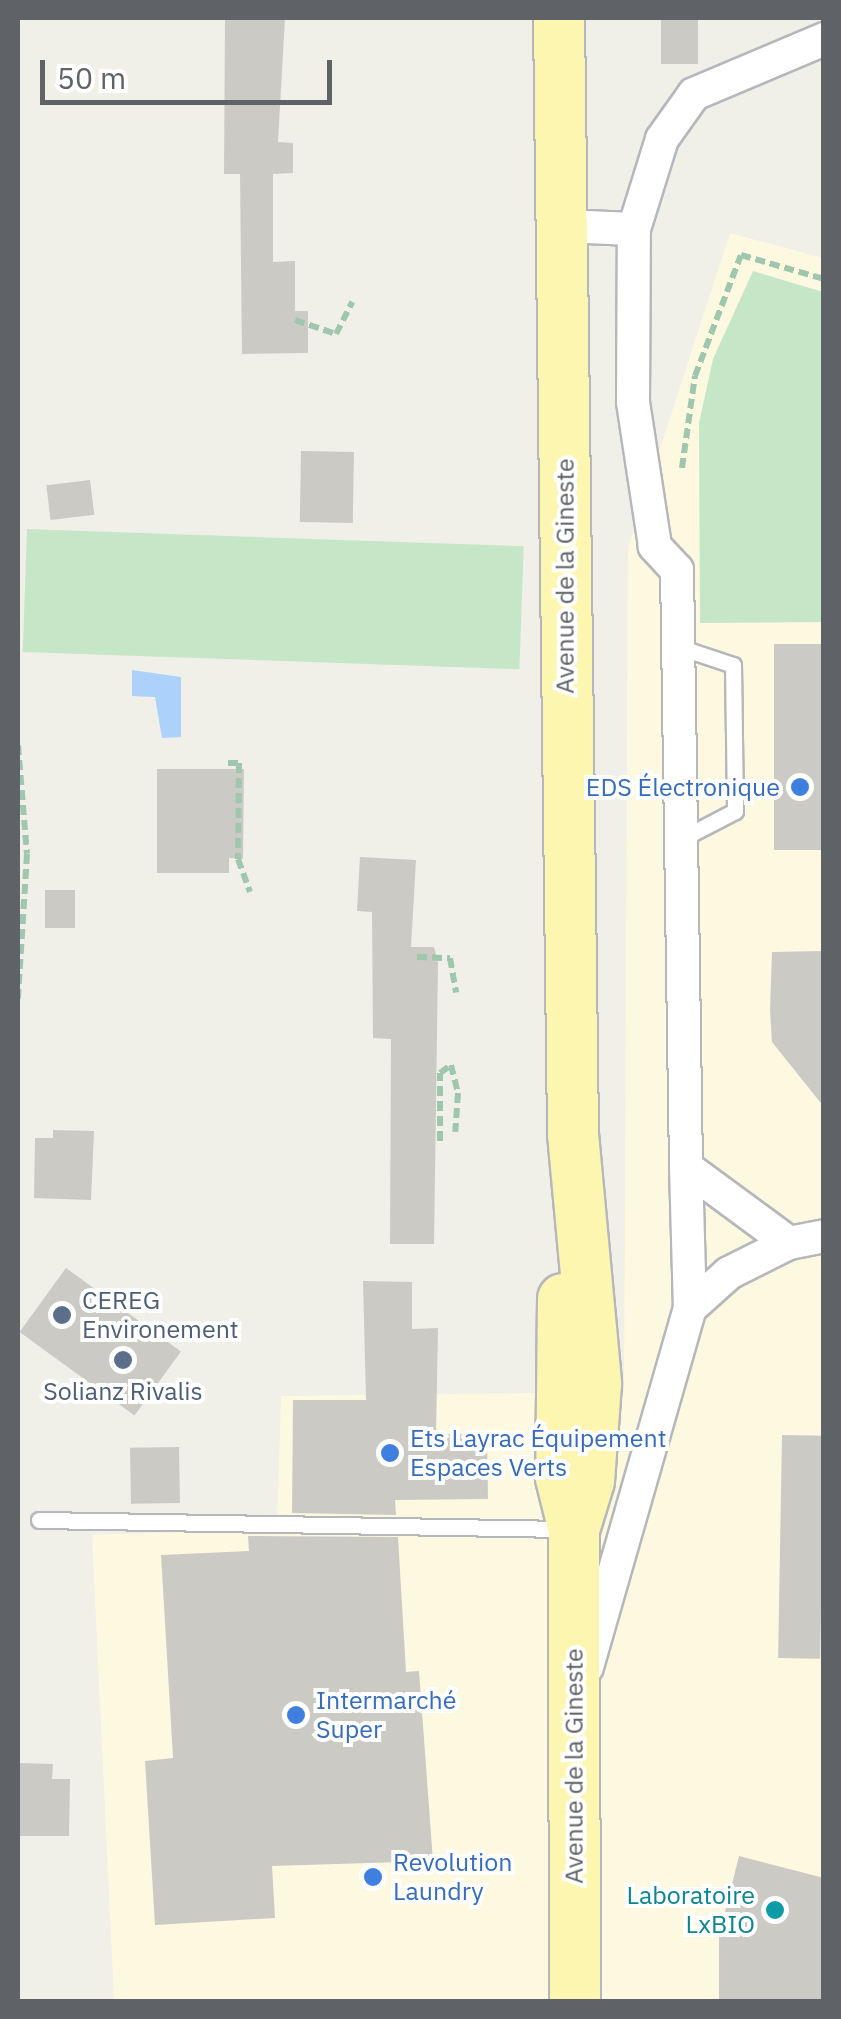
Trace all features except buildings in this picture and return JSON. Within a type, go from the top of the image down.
[{"type":"main road","name":"Avenue de la Gineste","points":[[559,18],[573,1134],[559,1354],[561,1478],[574,1530],[576,2002]]},
{"type":"street","points":[[573,1714],[690,1308],[678,570],[655,546],[634,402],[634,229],[662,139],[694,94],[824,39]]},
{"type":"street","points":[[562,226],[634,229]]},
{"type":"street","points":[[686,1167],[789,1242]]},
{"type":"street","points":[[690,1308],[729,1272],[789,1242],[824,1236]]},
{"type":"lane","points":[[679,647],[733,665],[735,811],[681,839]]},
{"type":"lane","points":[[39,1520],[574,1530]]},
{"type":"path","points":[[679,488],[696,376],[740,255],[824,279]]},
{"type":"path","points":[[295,320],[336,334],[352,302]]},
{"type":"path","points":[[18,744],[26,854],[18,1000]]},
{"type":"path","points":[[228,763],[239,763],[238,859],[250,892]]},
{"type":"path","points":[[417,957],[450,958],[456,992]]},
{"type":"path","points":[[440,1142],[440,1073],[450,1065],[455,1132]]},
{"type":"path","points":[[488,1470],[497,1471]]},
{"type":"shaded area","points":[[730,233],[823,258],[823,2001],[114,2001],[92,1535],[277,1529],[281,1396],[624,1392],[628,547]]},
{"type":"green space","points":[[753,271],[823,292],[823,622],[700,623],[699,423],[713,359]]},
{"type":"green space","points":[[27,529],[524,546],[519,669],[23,652]]},
{"type":"water","points":[[132,670],[181,677],[181,737],[162,738],[155,697],[132,696]]},
{"type":"place","name":"EDS Électronique","points":[[800,787]]},
{"type":"place","name":"CEREG Environement","points":[[62,1315]]},
{"type":"place","name":"Solianz Rivalis","points":[[123,1360]]},
{"type":"place","name":"Ets Layrac Équipement Espaces Verts","points":[[390,1453]]},
{"type":"place","name":"Intermarché Super","points":[[296,1715]]},
{"type":"place","name":"Revolution Laundry","points":[[373,1877]]},
{"type":"place","name":"Laboratoire LxBIO","points":[[775,1910]]}]
